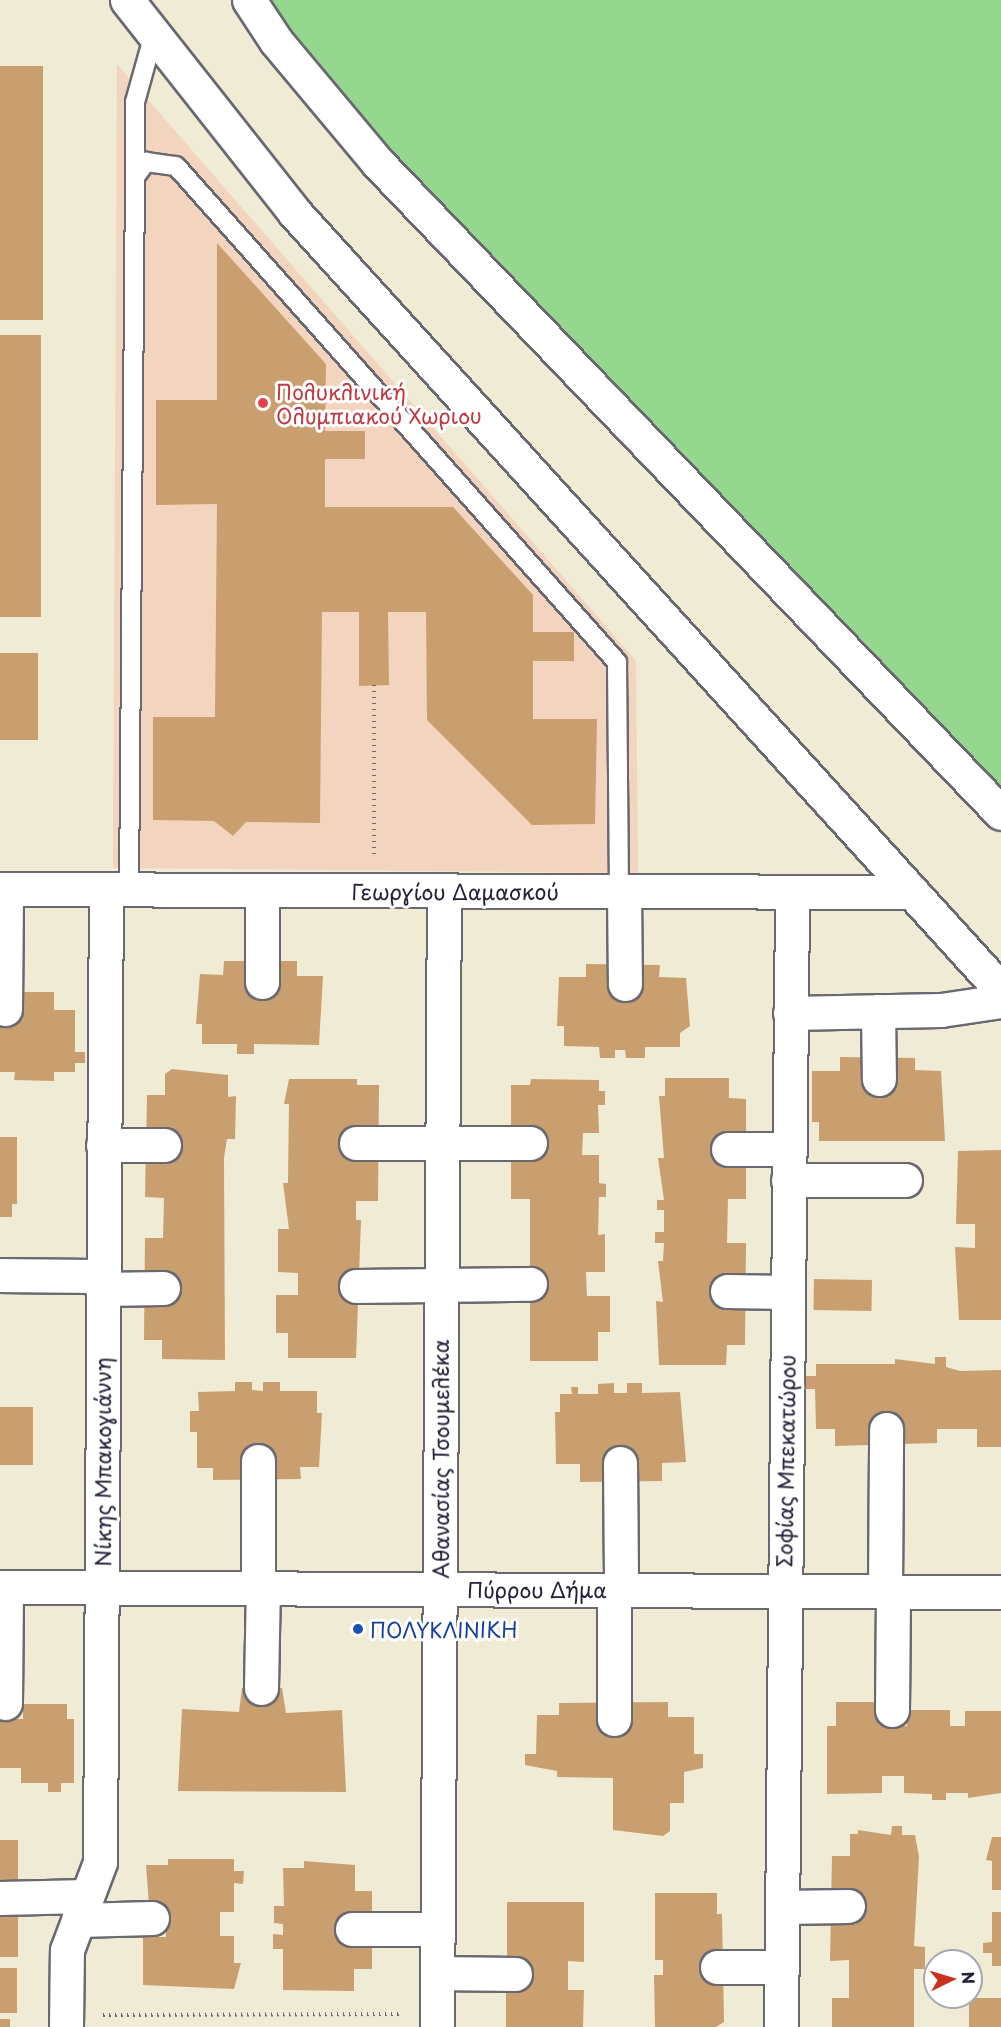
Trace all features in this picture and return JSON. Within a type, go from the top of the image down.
[{"type":"street","points":[[127,0],[295,213],[1001,990]]},
{"type":"street","points":[[249,0],[276,41],[378,163],[1001,813]]},
{"type":"street","points":[[3,889],[5,1010]]},
{"type":"street","name":"Γεωργίου Δαμασκού","points":[[3,889],[792,894],[910,892]]},
{"type":"street","name":"Νίκης Μπακογιάννη","points":[[67,2021],[67,1950],[100,1862],[103,1145],[118,890]]},
{"type":"street","points":[[262,890],[262,982]]},
{"type":"street","name":"Αθανασίας Τσουμελέκα","points":[[437,2020],[444,892]]},
{"type":"street","points":[[622,893],[625,984]]},
{"type":"street","name":"Σοφίας Μπεκατώρου","points":[[781,2027],[783,1590],[792,894]]},
{"type":"street","points":[[790,1013],[878,1011],[1001,1001]]},
{"type":"street","points":[[878,1011],[879,1079]]},
{"type":"street","points":[[356,1143],[530,1143]]},
{"type":"street","points":[[103,1145],[164,1145]]},
{"type":"street","points":[[728,1149],[788,1165],[905,1180]]},
{"type":"street","points":[[0,1275],[163,1288]]},
{"type":"street","points":[[356,1286],[530,1284]]},
{"type":"street","points":[[727,1292],[787,1292]]},
{"type":"street","points":[[886,1429],[892,1710]]},
{"type":"street","points":[[258,1461],[261,1688]]},
{"type":"street","points":[[614,1719],[620,1463]]},
{"type":"street","points":[[3,1587],[5,1703]]},
{"type":"street","name":"Πύρρου Δήμα","points":[[3,1587],[1001,1592]]},
{"type":"street","points":[[0,1898],[152,1918]]},
{"type":"street","points":[[782,1907],[848,1906]]},
{"type":"street","points":[[352,1929],[437,1929]]},
{"type":"street","points":[[717,1967],[781,1967]]},
{"type":"street","points":[[438,1973],[515,1974]]},
{"type":"lane","points":[[118,890],[135,102],[154,34]]},
{"type":"lane","points":[[135,177],[146,162],[176,166],[617,662],[622,893]]},
{"type":"path","points":[[374,685],[375,890]]},
{"type":"path","points":[[67,2021],[437,2020]]},
{"type":"shaded area","name":"Πολυκλινική Ολυμπιακού Χωριου","points":[[117,64],[636,661],[638,873],[113,868]]},
{"type":"green space","points":[[253,0],[1001,0],[1001,809],[671,467]]},
{"type":"building","points":[[0,66],[43,66],[43,320],[0,320]]},
{"type":"building","points":[[217,243],[326,364],[325,431],[365,431],[365,459],[325,459],[325,507],[453,507],[533,595],[533,632],[574,632],[574,661],[533,661],[533,719],[597,719],[595,824],[532,825],[427,720],[426,612],[388,612],[389,685],[359,686],[359,612],[322,612],[320,823],[246,822],[233,836],[214,821],[153,820],[153,717],[215,717],[217,504],[156,505],[156,400],[217,400]]},
{"type":"building","points":[[0,335],[41,335],[41,617],[0,617]]},
{"type":"building","points":[[0,653],[38,653],[38,740],[0,740]]},
{"type":"building","points":[[224,961],[297,961],[297,976],[323,976],[319,1045],[254,1044],[254,1054],[237,1054],[237,1044],[202,1044],[202,1024],[196,1024],[200,974],[223,975]]},
{"type":"building","points":[[586,964],[660,965],[659,977],[686,978],[690,1026],[680,1033],[680,1047],[645,1047],[645,1058],[626,1058],[625,1050],[615,1050],[615,1058],[600,1058],[599,1047],[564,1046],[564,1026],[557,1026],[559,977],[586,977]]},
{"type":"building","points":[[13,992],[54,992],[54,1010],[75,1010],[75,1052],[85,1052],[85,1063],[75,1063],[75,1072],[54,1072],[54,1081],[14,1080],[15,1072],[0,1072],[0,1010]]},
{"type":"building","points":[[840,1057],[915,1058],[915,1070],[941,1071],[945,1141],[819,1141],[819,1122],[812,1122],[812,1071],[840,1071]]},
{"type":"building","points":[[172,1069],[228,1075],[228,1097],[236,1096],[235,1139],[227,1139],[224,1158],[225,1360],[162,1359],[162,1340],[144,1340],[145,1238],[163,1238],[164,1198],[145,1197],[147,1095],[165,1095],[165,1074]]},
{"type":"building","points":[[665,1078],[729,1078],[729,1098],[746,1099],[746,1199],[728,1199],[727,1243],[746,1243],[745,1345],[727,1345],[726,1365],[659,1365],[656,1301],[663,1302],[658,1261],[663,1261],[664,1243],[655,1243],[655,1232],[664,1232],[664,1210],[657,1210],[657,1200],[664,1200],[658,1158],[664,1158],[659,1096],[665,1096]]},
{"type":"building","points":[[289,1079],[357,1079],[357,1085],[379,1085],[378,1201],[356,1201],[356,1220],[361,1220],[356,1358],[288,1358],[288,1333],[276,1333],[276,1295],[298,1295],[298,1273],[278,1272],[278,1229],[289,1229],[283,1183],[288,1183],[289,1104],[284,1104]]},
{"type":"building","points":[[531,1079],[599,1080],[599,1091],[605,1091],[605,1105],[598,1105],[599,1133],[583,1133],[582,1155],[599,1155],[599,1183],[606,1184],[606,1197],[599,1197],[598,1235],[605,1234],[605,1272],[586,1272],[587,1296],[610,1296],[610,1332],[598,1332],[598,1361],[530,1361],[530,1199],[511,1199],[511,1085],[530,1085]]},
{"type":"building","points":[[0,1137],[17,1137],[17,1204],[12,1204],[12,1217],[0,1217]]},
{"type":"building","points":[[1001,1150],[1001,1320],[959,1320],[955,1247],[975,1248],[975,1224],[956,1224],[958,1151]]},
{"type":"building","points":[[814,1279],[872,1280],[871,1311],[813,1310]]},
{"type":"building","points":[[935,1357],[946,1357],[946,1367],[960,1371],[1001,1370],[1001,1447],[977,1447],[977,1429],[937,1429],[937,1443],[835,1446],[835,1429],[816,1429],[815,1389],[805,1389],[805,1376],[816,1376],[816,1364],[895,1364],[895,1359],[935,1364]]},
{"type":"building","points":[[235,1382],[252,1382],[252,1390],[263,1391],[263,1382],[280,1382],[280,1391],[317,1391],[317,1413],[322,1413],[319,1467],[300,1467],[301,1479],[213,1480],[213,1468],[197,1468],[197,1432],[190,1432],[190,1411],[199,1411],[198,1392],[235,1391]]},
{"type":"building","points":[[614,1383],[614,1393],[627,1393],[627,1383],[642,1383],[642,1393],[680,1392],[686,1462],[662,1463],[662,1481],[580,1482],[580,1464],[556,1464],[555,1412],[560,1412],[560,1394],[572,1394],[571,1387],[578,1387],[578,1394],[598,1394],[598,1384]]},
{"type":"building","points":[[0,1407],[33,1407],[33,1465],[0,1465]]},
{"type":"building","points":[[242,1688],[282,1688],[286,1713],[342,1710],[346,1792],[178,1791],[182,1709],[239,1712]]},
{"type":"building","points":[[668,1702],[668,1717],[694,1717],[694,1754],[703,1754],[703,1768],[684,1772],[684,1803],[670,1803],[670,1831],[663,1836],[613,1830],[613,1778],[557,1777],[557,1771],[525,1765],[525,1754],[536,1754],[537,1715],[559,1715],[559,1703]]},
{"type":"building","points":[[836,1702],[879,1702],[899,1710],[899,1726],[907,1726],[907,1710],[950,1710],[950,1726],[965,1726],[965,1711],[1001,1711],[1001,1793],[968,1798],[968,1793],[946,1793],[946,1800],[932,1800],[932,1794],[904,1793],[904,1776],[882,1776],[882,1793],[827,1794],[827,1726],[836,1726]]},
{"type":"building","points":[[0,1703],[15,1703],[14,1719],[23,1719],[23,1704],[67,1704],[67,1719],[74,1719],[74,1783],[61,1783],[61,1792],[48,1792],[48,1783],[21,1783],[21,1768],[0,1768]]},
{"type":"building","points":[[892,1826],[902,1826],[902,1835],[915,1835],[919,1857],[914,1946],[925,1947],[925,1949],[923,1949],[923,1969],[914,1969],[914,2027],[832,2027],[832,1998],[849,1998],[849,1960],[830,1961],[832,1856],[850,1856],[850,1834],[858,1834],[858,1830],[891,1835]]},
{"type":"building","points":[[992,1837],[1001,1837],[1001,1890],[992,1890],[992,1861],[986,1860]]},
{"type":"building","points":[[0,1840],[18,1840],[18,1886],[0,1886]]},
{"type":"building","points":[[168,1859],[234,1859],[234,1871],[244,1871],[243,1884],[234,1883],[234,1912],[220,1912],[220,1936],[234,1936],[234,1963],[241,1963],[234,1989],[143,1985],[143,1937],[166,1937],[166,1931],[151,1931],[146,1865],[168,1865]]},
{"type":"building","points":[[304,1861],[355,1865],[355,1891],[372,1891],[372,1969],[354,1969],[354,1991],[283,1990],[283,1949],[273,1949],[273,1934],[283,1935],[283,1924],[274,1923],[274,1906],[284,1906],[283,1868],[304,1868]]},
{"type":"building","points":[[655,1893],[717,1893],[717,1914],[722,1914],[724,2022],[716,2027],[655,2027],[654,1975],[663,1975],[663,1960],[655,1960]]},
{"type":"building","points":[[507,1902],[584,1902],[584,1962],[568,1961],[568,1990],[584,1990],[583,2027],[506,2027],[506,1991],[515,1991],[516,1962],[507,1962]]},
{"type":"building","points":[[0,1911],[18,1911],[18,1957],[0,1957]]},
{"type":"building","points":[[992,1912],[1001,1912],[1001,1966],[992,1966],[992,1953],[983,1953],[983,1943],[992,1942]]},
{"type":"building","points":[[0,1968],[17,1968],[17,2013],[0,2013]]},
{"type":"building","points":[[983,1998],[1001,1998],[1001,2027],[969,2027],[969,2009],[983,2009]]},
{"type":"building","points":[[0,2019],[10,2019],[10,2027],[0,2027]]},
{"type":"place","name":"Πολυκλινική Ολυμπιακού Χωριου","points":[[263,403]]},
{"type":"place","name":"ΠΟΛΥΚΛΙΝΙΚΗ","points":[[358,1629]]}]
